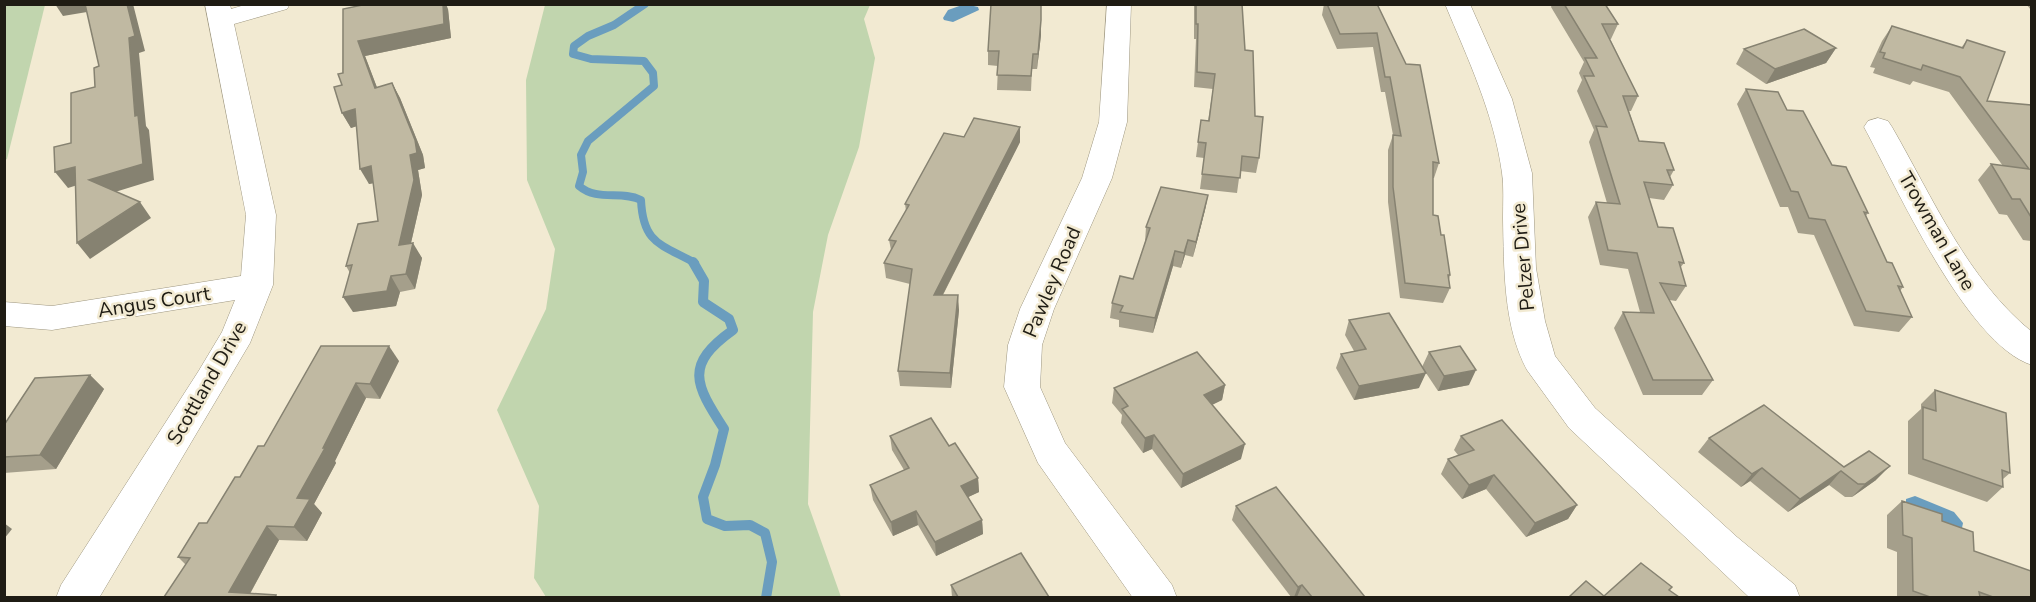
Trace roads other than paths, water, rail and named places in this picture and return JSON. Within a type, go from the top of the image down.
[{"type":"street","points":[[218,12],[278,4]]},
{"type":"street","name":"Pawley Road","points":[[1119,4],[1113,122],[1097,178],[1037,309],[1025,345],[1022,387],[1051,452],[1157,597]]},
{"type":"street","name":"Pelzer Drive","points":[[1457,4],[1498,99],[1517,173],[1520,268],[1528,321],[1539,361],[1582,418],[1722,549],[1780,597]]},
{"type":"street","name":"Scottland Drive","points":[[76,597],[238,334],[257,285],[261,215],[218,12]]},
{"type":"street","name":"Trowman Lane","points":[[1878,127],[1968,288],[2017,342],[2031,352]]},
{"type":"street","name":"Angus Court","points":[[4,338],[52,318],[257,285]]},
{"type":"street","name":"Angus Court","points":[[4,314],[52,318]]},
{"type":"water","points":[[965,4],[978,7],[979,10],[953,22],[944,20],[948,10]]},
{"type":"water","points":[[1915,496],[1954,512],[1963,523],[1962,528],[1958,530],[1906,503],[1906,499]]},
{"type":"waterway","points":[[645,4],[614,25],[588,36],[574,46],[573,54],[591,59],[644,61],[653,73],[654,86],[588,141],[581,155],[583,172],[579,186],[594,194],[633,197],[641,200],[642,215],[650,234],[656,241],[695,263]]},
{"type":"waterway","points":[[693,262],[704,281],[703,302],[729,319],[733,330],[717,342],[707,354],[701,365],[699,376],[706,399],[724,429],[715,465],[703,497],[707,519],[725,526],[750,525],[765,533],[772,562],[766,598]]}]
